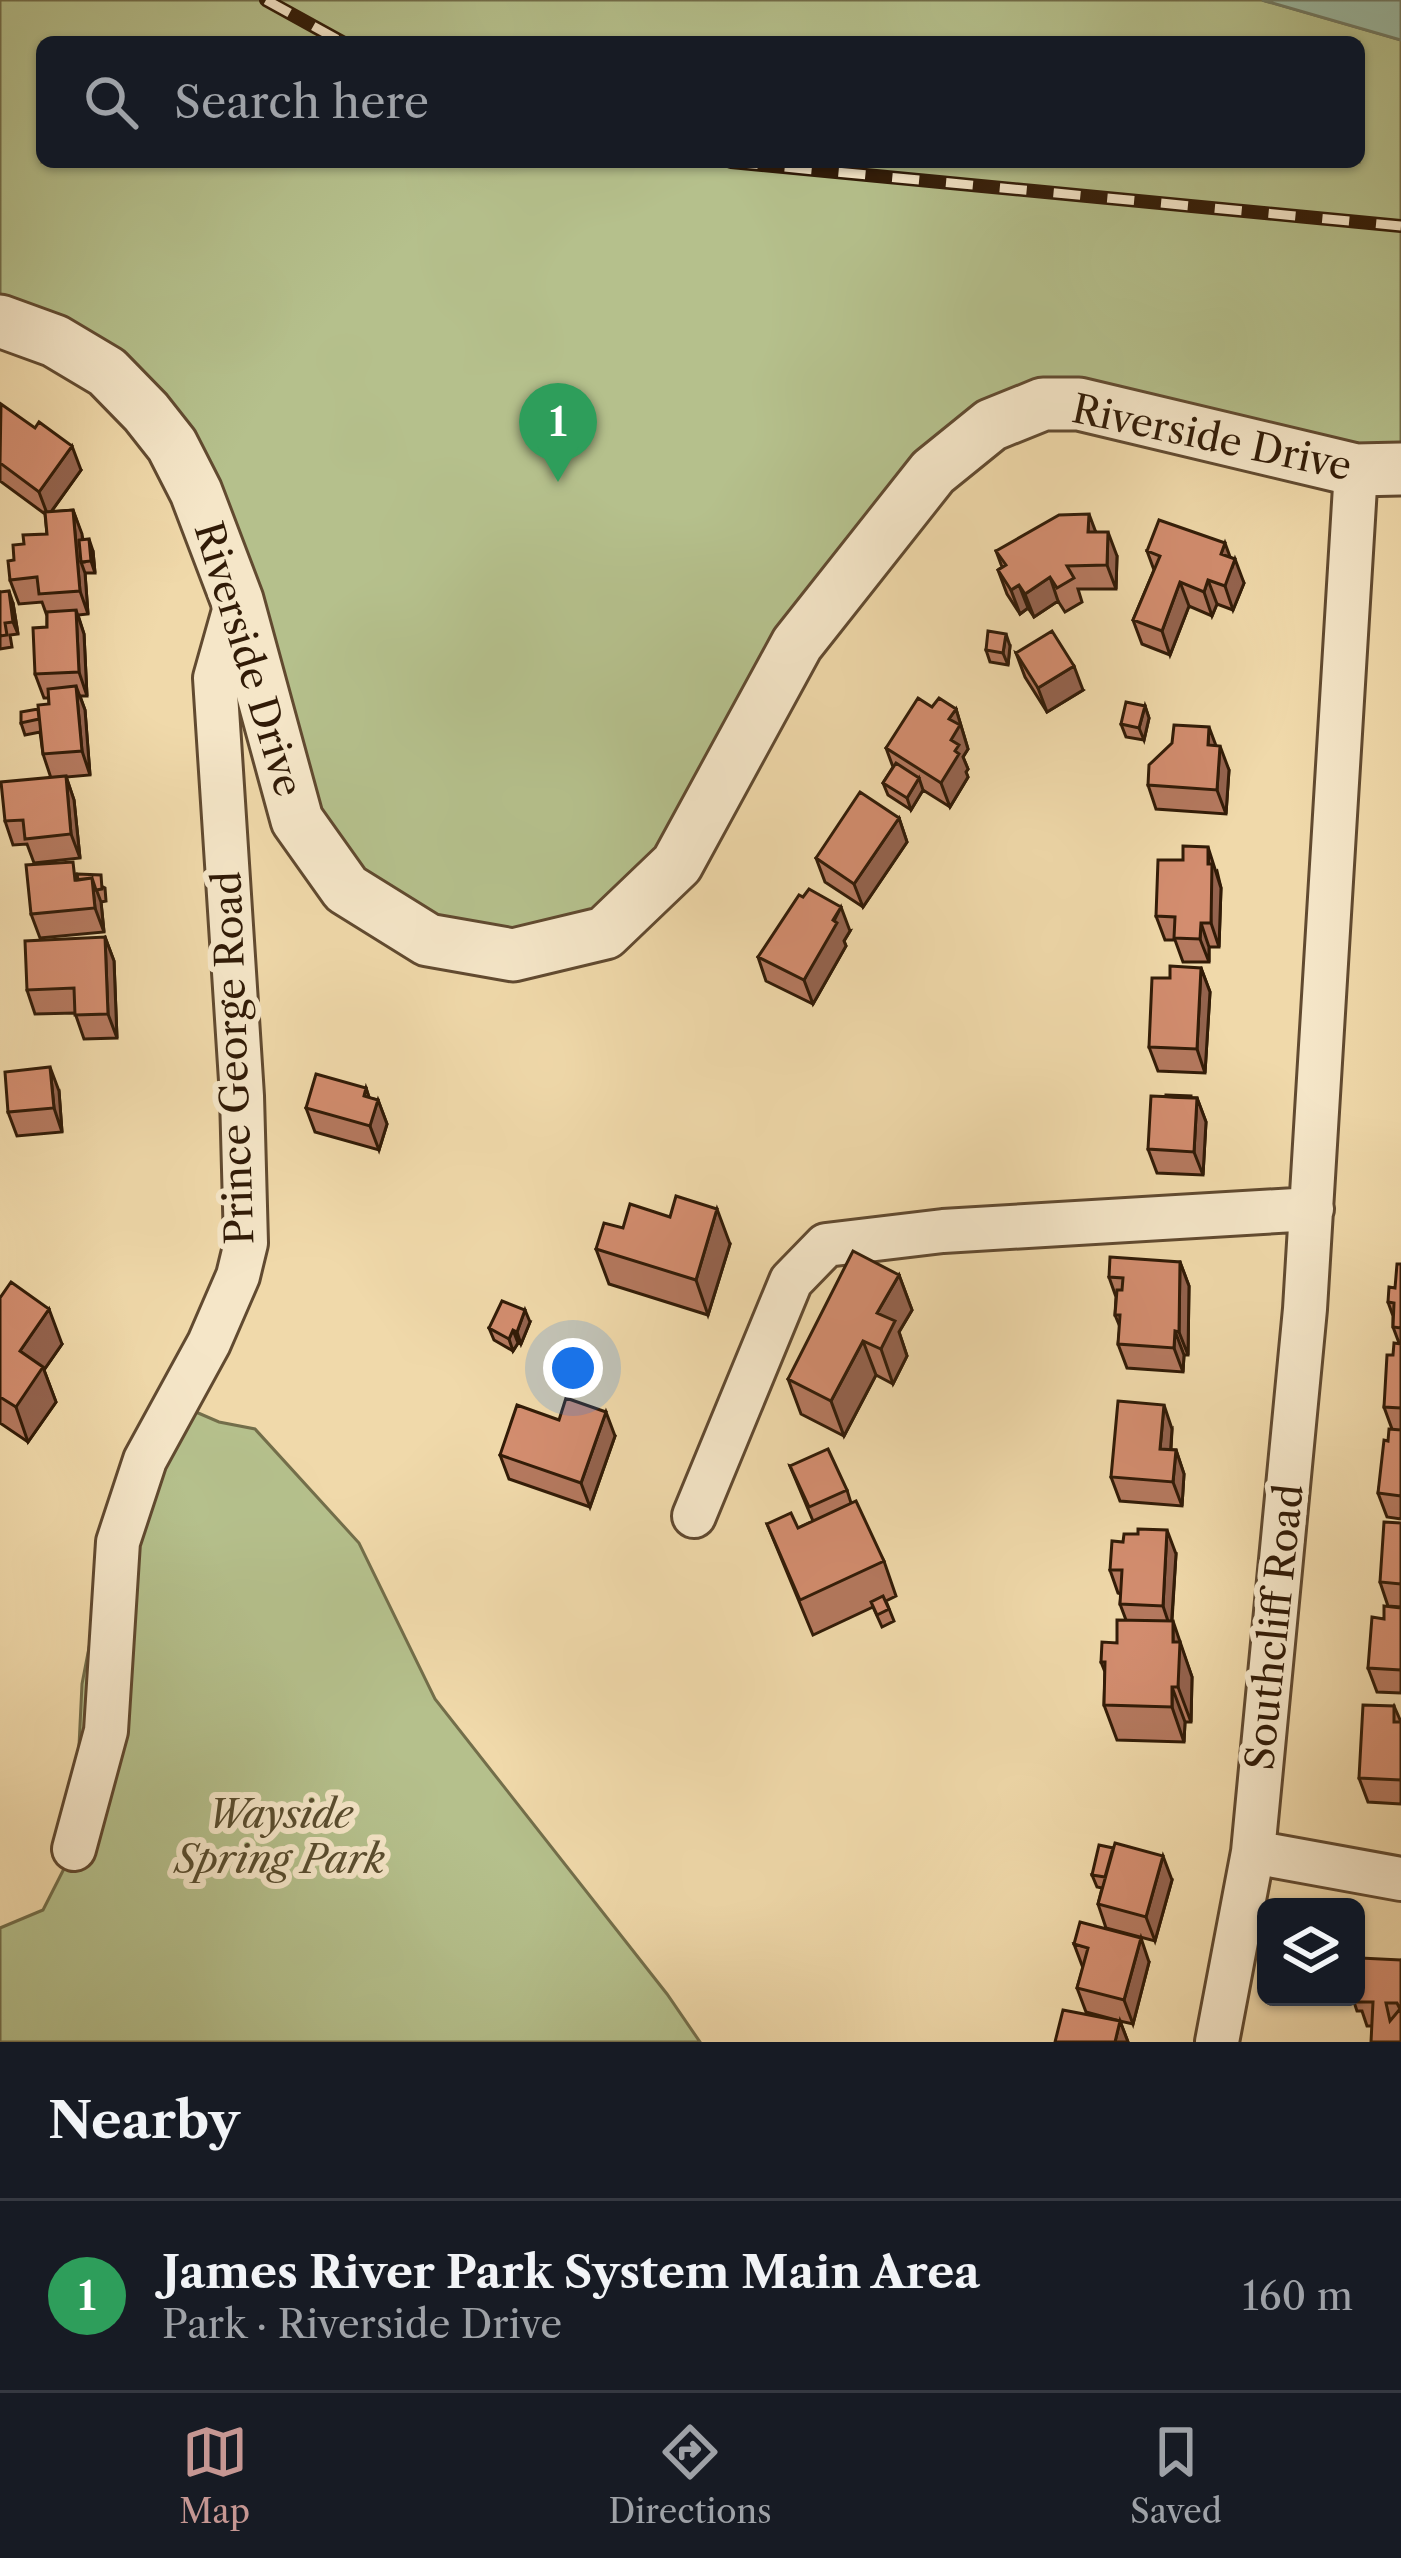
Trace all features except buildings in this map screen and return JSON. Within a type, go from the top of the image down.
[{"type":"street","name":"Riverside Drive","points":[[0,321],[56,341],[106,372],[172,445],[196,492],[237,600],[297,820],[346,889],[428,940],[513,955],[605,933],[677,864],[797,644],[933,472],[992,425],[1043,404],[1079,404],[1378,470]]},
{"type":"street","name":"Southcliff Road","points":[[1217,2042],[1252,1852],[1378,470]]},
{"type":"street","name":"Prince George Road","points":[[74,1849],[106,1731],[118,1542],[145,1460],[209,1343],[238,1276],[246,1243],[242,1096],[214,678],[237,600]]},
{"type":"street","points":[[694,1516],[791,1281],[826,1245],[943,1231],[1312,1210]]},
{"type":"street","points":[[1252,1852],[1401,1879]]},
{"type":"green space","points":[[0,0],[1262,0],[1401,40],[1401,469],[1079,404],[933,472],[677,864],[513,955],[346,889],[172,445],[0,321]]},
{"type":"green space","name":"Wayside Spring Park","points":[[175,1403],[219,1422],[255,1429],[359,1543],[435,1699],[700,2042],[0,2042],[0,1928],[43,1910],[74,1849],[82,1684],[93,1627]]},
{"type":"shaded area","points":[[1262,0],[1401,0],[1401,40]]},
{"type":"railway","points":[[266,0],[331,36]]},
{"type":"railway","points":[[794,168],[1401,226]]},
{"type":"place","name":"James River Park System Main Area","points":[[558,482]]}]
